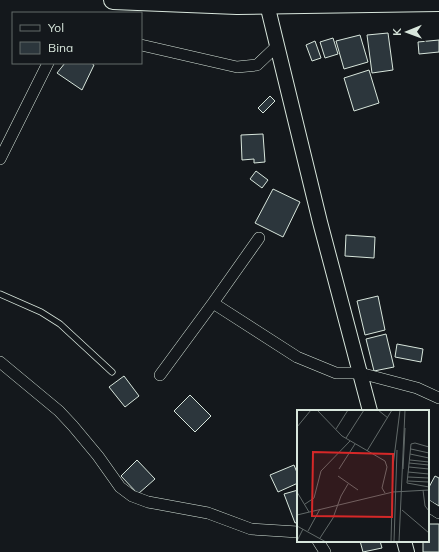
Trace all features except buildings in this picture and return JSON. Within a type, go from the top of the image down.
[{"type":"highway","points":[[113,0],[237,5],[266,2],[439,2]]},
{"type":"street","points":[[266,2],[370,410]]},
{"type":"street","points":[[142,45],[237,67],[257,65],[277,46]]},
{"type":"street","points":[[0,159],[48,64]]},
{"type":"street","points":[[160,375],[213,304],[258,238]]},
{"type":"street","points":[[213,304],[297,357],[336,373],[360,373],[417,388],[439,398]]},
{"type":"street","points":[[0,362],[68,421],[98,456],[120,487],[132,496],[148,502],[208,513],[251,528],[297,532]]},
{"type":"street","points":[[429,507],[439,512]]},
{"type":"street","points":[[319,542],[325,552]]},
{"type":"street","points":[[404,542],[407,552]]},
{"type":"lane","points":[[0,294],[41,312],[60,324],[112,372]]}]
